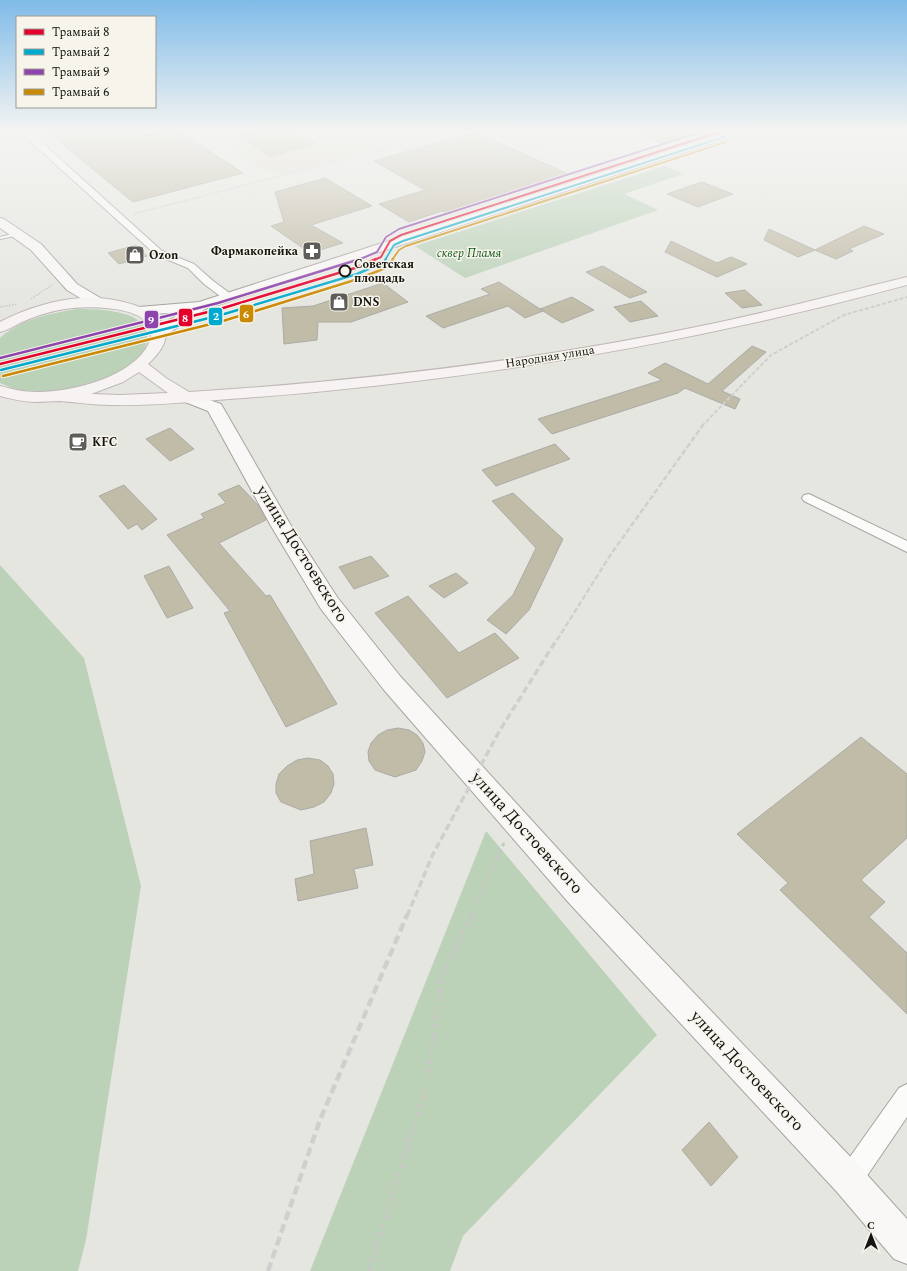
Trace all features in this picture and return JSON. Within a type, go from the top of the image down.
[{"type":"main road","name":"Народная улица","points":[[53,396],[111,400],[186,397],[348,384],[432,375],[572,355],[676,335],[782,313],[907,281]]},
{"type":"main road","points":[[0,328],[29,314],[50,307],[97,302],[127,307],[139,311],[151,318],[158,334],[154,349],[140,365],[117,379],[99,386],[87,390],[53,396],[28,397],[0,391]]},
{"type":"main road","points":[[140,365],[160,381],[186,397]]},
{"type":"street","points":[[89,190],[159,253],[191,266],[208,282],[228,297]]},
{"type":"street","points":[[139,311],[201,306],[557,190]]},
{"type":"street","points":[[0,222],[36,247],[76,290],[97,302]]},
{"type":"street","points":[[50,307],[65,299],[76,290]]},
{"type":"street","points":[[158,334],[201,306]]},
{"type":"street","name":"улица Достоевского","points":[[186,397],[215,408],[281,526],[330,603],[392,683],[579,893],[849,1180],[907,1246]]},
{"type":"street","points":[[809,498],[907,547]]},
{"type":"street","points":[[849,1180],[907,1096]]},
{"type":"lane","points":[[0,238],[18,234]]},
{"type":"path","points":[[120,218],[226,190]]},
{"type":"path","points":[[421,195],[424,201]]},
{"type":"path","points":[[28,301],[64,277]]},
{"type":"path","points":[[0,307],[21,303]]},
{"type":"path","points":[[369,1271],[426,1088],[442,976],[509,831],[509,814]]},
{"type":"green space","name":"сквер Пламя","points":[[588,190],[635,190],[624,194],[658,210],[465,278],[415,246]]},
{"type":"green space","points":[[76,309],[95,309],[118,312],[129,315],[138,320],[144,326],[147,335],[146,346],[140,357],[116,375],[83,386],[65,390],[31,391],[15,389],[0,383],[0,338],[17,326],[36,318]]},
{"type":"green space","points":[[0,565],[84,658],[141,886],[86,1240],[78,1271],[0,1271]]},
{"type":"green space","points":[[486,831],[657,1035],[463,1236],[450,1271],[310,1271]]},
{"type":"building","points":[[119,190],[177,190],[133,202]]},
{"type":"building","points":[[281,190],[346,190],[372,206],[311,225],[343,243],[310,253],[271,226],[284,222],[275,192]]},
{"type":"building","points":[[424,190],[517,190],[446,213],[442,211],[409,222],[379,204]]},
{"type":"building","points":[[678,190],[723,190],[733,194],[698,207],[667,194]]},
{"type":"building","points":[[864,226],[884,234],[849,249],[853,251],[836,259],[815,250]]},
{"type":"building","points":[[769,229],[815,250],[798,257],[764,240]]},
{"type":"building","points":[[671,241],[717,263],[731,257],[747,264],[717,277],[665,252]]},
{"type":"building","points":[[136,245],[147,256],[119,264],[108,253]]},
{"type":"building","points":[[603,266],[647,292],[630,298],[586,272]]},
{"type":"building","points":[[499,282],[543,311],[525,318],[508,306],[443,328],[426,316],[490,294],[481,289]]},
{"type":"building","points":[[383,283],[408,302],[351,322],[318,322],[317,340],[284,344],[282,308],[313,306]]},
{"type":"building","points":[[745,290],[762,305],[742,308],[725,293]]},
{"type":"building","points":[[572,297],[594,310],[562,323],[540,309]]},
{"type":"building","points":[[641,301],[658,316],[630,322],[614,307]]},
{"type":"building","points":[[752,346],[766,352],[722,391],[740,399],[735,409],[685,388],[678,393],[552,434],[538,419],[662,380],[648,373],[665,363],[708,384]]},
{"type":"building","points":[[170,428],[194,449],[170,461],[146,439]]},
{"type":"building","points":[[555,444],[570,459],[496,486],[482,470]]},
{"type":"building","points":[[124,485],[157,519],[142,530],[137,524],[128,529],[99,496]]},
{"type":"building","points":[[239,485],[259,506],[266,520],[219,543],[266,596],[270,595],[337,704],[286,727],[224,613],[230,611],[167,535],[204,518],[201,514],[226,503],[218,494]]},
{"type":"building","points":[[513,493],[563,539],[529,610],[506,634],[487,620],[513,595],[536,548],[492,501]]},
{"type":"building","points":[[371,556],[389,576],[354,589],[339,567]]},
{"type":"building","points":[[169,566],[193,608],[167,618],[144,576]]},
{"type":"building","points":[[456,573],[468,583],[444,598],[429,586]]},
{"type":"building","points":[[408,596],[459,653],[495,633],[519,658],[447,698],[375,613]]},
{"type":"building","points":[[398,728],[409,730],[417,735],[423,743],[425,752],[422,761],[416,770],[395,777],[375,770],[369,761],[368,752],[371,743],[378,735],[387,730]]},
{"type":"building","points":[[861,737],[907,774],[907,838],[861,880],[885,902],[869,917],[907,953],[907,1014],[780,890],[788,883],[737,834]]},
{"type":"building","points":[[308,758],[320,760],[328,766],[333,774],[334,784],[331,793],[324,802],[314,807],[301,810],[281,802],[276,793],[276,784],[279,774],[287,766],[297,760]]},
{"type":"building","points":[[366,828],[373,865],[354,869],[358,888],[298,901],[295,879],[314,874],[310,841]]},
{"type":"building","points":[[709,1122],[738,1157],[711,1186],[682,1150]]},
{"type":"railway","points":[[702,426],[771,355],[844,315],[907,297]]},
{"type":"railway","points":[[557,640],[611,554],[703,425]]},
{"type":"railway","points":[[407,916],[433,854],[500,730],[557,639]]},
{"type":"railway","points":[[268,1271],[320,1120],[407,915]]},
{"type":"tram line","name":"9","points":[[0,358],[218,303],[353,262],[377,252],[386,237],[399,229],[519,190]]},
{"type":"tram line","name":"8","points":[[0,364],[220,309],[355,268],[381,257],[390,241],[401,235],[539,190]]},
{"type":"tram line","name":"2","points":[[1,370],[221,315],[357,274],[384,262],[394,245],[403,241],[559,190]]},
{"type":"tram line","name":"6","points":[[3,376],[223,321],[358,279],[388,267],[399,250],[406,246],[577,190]]},
{"type":"place","name":"Фармакопейка","points":[[312,251]]},
{"type":"place","name":"Ozon","points":[[135,255]]},
{"type":"place","name":"Советская площадь","points":[[345,271]]},
{"type":"place","name":"DNS","points":[[339,302]]},
{"type":"place","name":"KFC","points":[[78,442]]}]
